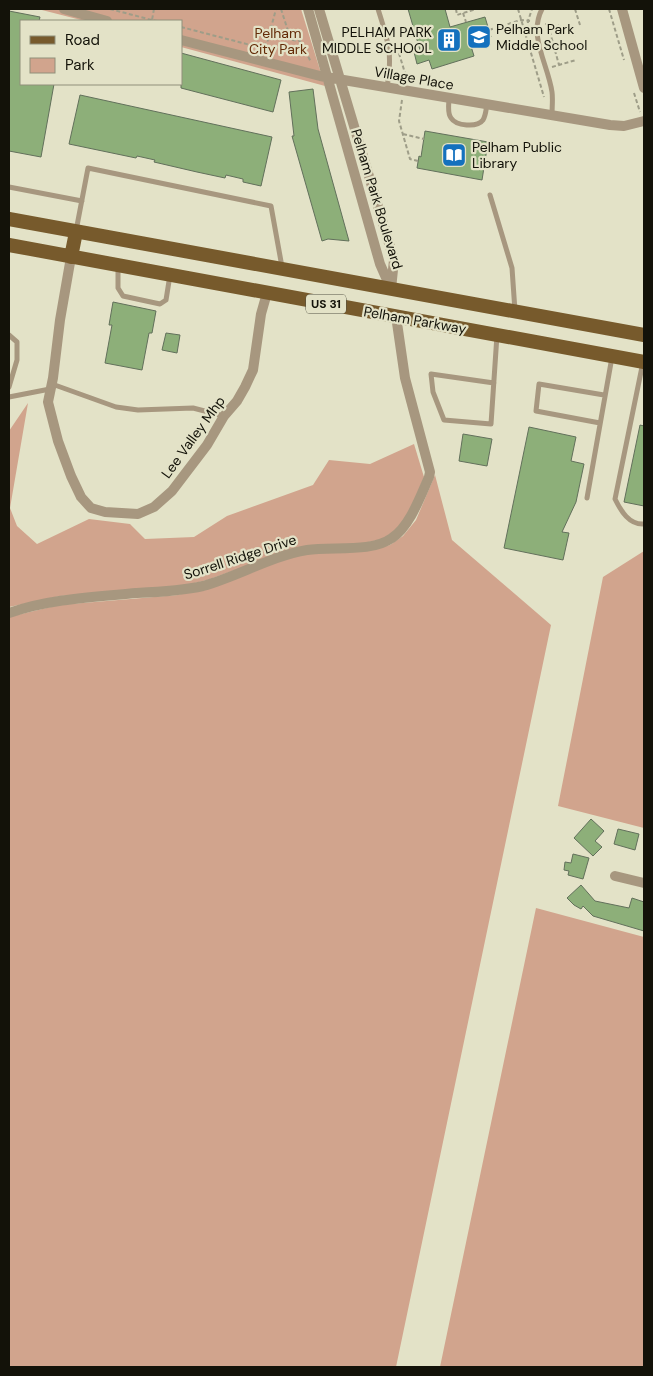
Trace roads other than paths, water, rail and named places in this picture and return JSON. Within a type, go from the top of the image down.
[{"type":"main road","name":"Pelham Parkway","points":[[9,219],[644,335]]},
{"type":"main road","points":[[71,257],[76,232]]},
{"type":"main road","name":"Pelham Parkway","points":[[9,245],[644,362]]},
{"type":"main road","points":[[267,293],[282,269]]},
{"type":"main road","points":[[392,289],[396,316]]},
{"type":"street","points":[[64,9],[103,20]]},
{"type":"street","name":"Pelham Park Boulevard","points":[[308,9],[380,264],[392,289]]},
{"type":"street","name":"Pelham Park Boulevard","points":[[319,9],[394,260],[392,289]]},
{"type":"street","points":[[622,9],[644,88]]},
{"type":"street","name":"Village Place","points":[[182,40],[327,77],[610,125],[624,126],[644,121]]},
{"type":"street","name":"Lee Valley Mhp","points":[[71,257],[48,402],[51,417],[71,476],[87,505],[105,512],[138,514],[162,501],[213,437],[224,416],[241,394],[252,370],[260,314],[267,293]]},
{"type":"street","name":"Sorrell Ridge Drive","points":[[9,613],[31,606],[59,601],[180,590],[204,586],[292,553],[323,548],[377,545],[394,537],[408,522],[430,472],[405,378],[396,316]]},
{"type":"street","points":[[615,876],[644,883]]},
{"type":"lane","points":[[378,9],[391,55],[387,87]]},
{"type":"lane","points":[[542,9],[537,19],[536,30],[552,92],[552,116]]},
{"type":"lane","points":[[449,98],[450,116],[455,122],[459,123],[475,125],[481,122],[487,104]]},
{"type":"lane","points":[[76,232],[88,168],[271,206],[282,269]]},
{"type":"lane","points":[[9,187],[82,201]]},
{"type":"lane","points":[[490,194],[512,268],[515,312]]},
{"type":"lane","points":[[118,265],[118,288],[124,296],[160,304],[166,300],[170,275]]},
{"type":"lane","points":[[9,335],[17,342],[17,360],[9,387]]},
{"type":"lane","points":[[494,384],[431,374],[433,392],[444,420],[491,424],[494,384],[497,335]]},
{"type":"lane","points":[[587,498],[612,356]]},
{"type":"lane","points":[[644,362],[615,500],[624,515],[639,524],[644,524]]},
{"type":"lane","points":[[600,423],[536,410],[540,384],[604,395]]},
{"type":"lane","points":[[9,397],[51,387],[116,407],[138,410],[193,408],[224,416]]},
{"type":"place","name":"Pelham Park Middle School","points":[[479,37]]},
{"type":"place","name":"PELHAM PARK MIDDLE SCHOOL","points":[[449,40]]},
{"type":"place","name":"Pelham Public Library","points":[[454,155]]},
{"type":"park label","name":"Pelham City Park","points":[[278,42]]}]
